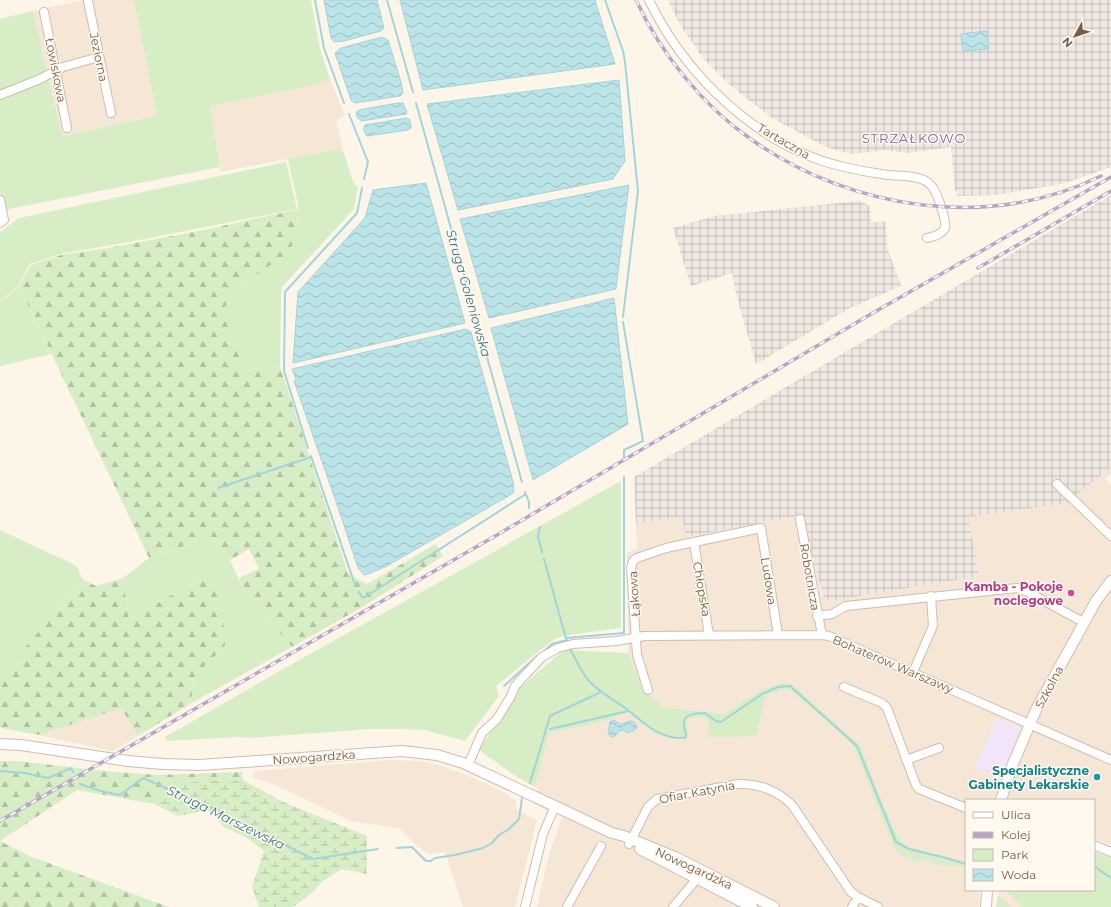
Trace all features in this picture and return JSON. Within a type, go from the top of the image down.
[{"type":"street","name":"Tartaczna","points":[[649,0],[666,31],[706,82],[734,109],[778,140],[812,158],[888,175],[917,178],[929,183],[937,195],[944,217],[945,226],[942,232],[927,238]]},
{"type":"street","name":"Jeziorna","points":[[88,1],[111,113]]},
{"type":"street","name":"Łowiskowa","points":[[44,12],[67,128]]},
{"type":"street","points":[[0,95],[56,72],[63,67],[99,57]]},
{"type":"street","points":[[0,200],[4,220],[0,223]]},
{"type":"street","points":[[1057,484],[1111,536]]},
{"type":"street","name":"Robotnicza","points":[[800,519],[817,616],[822,635]]},
{"type":"street","name":"Ludowa","points":[[694,542],[761,528],[778,635]]},
{"type":"street","name":"Chłopska","points":[[694,542],[709,635]]},
{"type":"street","name":"Łąkowa","points":[[648,690],[636,656],[631,568],[633,561],[642,556],[666,548],[694,542]]},
{"type":"street","name":"Szkolna","points":[[1001,799],[1012,766],[1029,724],[1083,622],[1111,581]]},
{"type":"street","points":[[817,616],[832,614],[846,606],[1017,588],[1028,592],[1083,622]]},
{"type":"street","points":[[913,672],[933,626],[931,596]]},
{"type":"street","name":"Bohaterów Warszawy","points":[[468,765],[478,739],[496,719],[511,696],[515,686],[542,657],[558,648],[573,644],[617,641],[636,637],[709,635],[822,635],[840,640],[1111,760]]},
{"type":"street","points":[[844,687],[885,705],[919,789],[965,808]]},
{"type":"street","name":"Nowogardzka","points":[[0,744],[21,745],[128,761],[200,765],[402,751],[437,755],[468,765],[612,833],[675,857],[700,875],[752,907]]},
{"type":"street","points":[[906,760],[939,748]]},
{"type":"street","name":"Ofiar Katynia","points":[[630,841],[648,807],[657,799],[738,784],[760,786],[780,795],[792,805],[851,892],[878,907]]},
{"type":"street","points":[[525,907],[543,834],[555,806]]},
{"type":"street","points":[[1095,845],[1111,852]]},
{"type":"street","points":[[567,907],[601,846]]},
{"type":"street","points":[[673,907],[700,875]]},
{"type":"street","name":"Nowogardzka","points":[[700,875],[774,907]]},
{"type":"street","points":[[986,907],[987,891]]},
{"type":"street","points":[[852,907],[858,897]]},
{"type":"shaded area","points":[[84,0],[134,0],[157,116],[62,136],[33,11]]},
{"type":"shaded area","points":[[668,0],[1111,0],[1111,167],[1065,183],[1044,187],[995,195],[957,196],[957,191],[955,191],[951,147],[907,153],[886,150],[852,154],[826,147],[772,118],[730,85],[703,58],[679,23]]},
{"type":"shaded area","points":[[330,79],[345,115],[336,121],[344,153],[338,149],[221,172],[210,106],[309,86]]},
{"type":"shaded area","points":[[1111,195],[1111,467],[1069,503],[968,517],[979,576],[830,601],[823,596],[802,515],[686,537],[682,516],[636,524],[634,477]]},
{"type":"shaded area","points":[[859,201],[870,206],[871,223],[886,221],[887,247],[901,286],[850,308],[756,364],[736,294],[732,273],[691,286],[673,228],[715,216]]},
{"type":"shaded area","points":[[1111,467],[1111,473],[1105,479],[1111,485],[1111,845],[1095,839],[1095,799],[965,799],[965,891],[979,891],[979,907],[537,907],[549,855],[562,817],[532,803],[538,790],[535,787],[549,733],[593,724],[628,713],[653,733],[688,735],[685,721],[693,717],[703,716],[708,718],[710,737],[766,695],[789,688],[835,727],[854,747],[893,846],[904,842],[897,835],[877,789],[861,746],[792,684],[761,690],[725,714],[660,707],[658,701],[644,693],[628,653],[627,553],[637,548],[636,524],[682,516],[687,537],[803,515],[822,596],[831,601],[979,576],[967,517],[1069,503]]},
{"type":"shaded area","points":[[121,708],[138,736],[113,751],[39,735]]},
{"type":"shaded area","points":[[997,717],[1021,728],[1001,779],[975,768]]},
{"type":"shaded area","points":[[392,760],[421,761],[442,766],[472,777],[505,793],[516,801],[516,809],[537,820],[515,907],[463,907],[445,852],[429,854],[422,850],[399,828],[351,821],[275,785],[259,779],[254,779],[253,771]]},
{"type":"shaded area","points":[[999,891],[1005,891],[1022,907],[996,907]]},
{"type":"green space","points":[[134,0],[311,0],[320,49],[330,79],[309,86],[210,106],[220,167],[9,209],[0,216],[0,19],[33,11],[62,136],[157,116]]},
{"type":"green space","points":[[338,149],[344,153],[353,182],[358,187],[354,209],[282,287],[280,366],[245,374],[223,311],[236,288],[291,251],[299,209],[288,159]]},
{"type":"green space","points":[[286,162],[297,209],[61,254],[30,264],[18,286],[0,302],[0,232],[19,218]]},
{"type":"green space","points":[[299,209],[291,251],[236,288],[223,311],[245,373],[280,366],[348,574],[367,584],[436,544],[443,556],[364,606],[292,647],[244,591],[239,578],[259,569],[249,549],[230,560],[211,537],[149,558],[19,286],[31,265],[61,255],[204,230]]},
{"type":"green space","points":[[19,286],[51,354],[0,366],[0,303]]},
{"type":"green space","points":[[621,481],[621,628],[562,636],[553,640],[496,686],[499,696],[465,741],[425,730],[369,729],[251,738],[238,737],[167,741],[165,737],[299,660]]},
{"type":"green space","points":[[0,530],[77,566],[82,579],[0,678]]},
{"type":"green space","points":[[211,537],[230,560],[244,591],[292,647],[190,704],[196,675],[225,646],[200,579],[129,619],[123,578],[149,558]]},
{"type":"green space","points":[[123,578],[129,619],[200,579],[222,597],[225,646],[196,675],[190,704],[138,736],[121,708],[39,735],[0,728],[0,678],[82,579],[96,586]]},
{"type":"green space","points":[[567,650],[628,653],[644,693],[658,701],[660,707],[725,714],[761,690],[784,683],[792,684],[861,746],[877,789],[897,835],[908,847],[965,862],[965,867],[959,864],[957,867],[938,865],[924,859],[919,862],[898,853],[893,846],[854,747],[835,727],[789,689],[766,695],[756,736],[709,737],[708,718],[699,717],[686,721],[688,735],[686,739],[671,738],[653,733],[628,713],[593,724],[549,733],[535,787],[514,775],[479,750],[516,691],[559,654]]},
{"type":"green space","points":[[0,761],[17,761],[157,775],[242,772],[243,780],[182,782],[164,789],[154,804],[77,790],[0,841]]},
{"type":"green space","points":[[243,780],[283,802],[367,836],[367,874],[342,869],[323,881],[314,891],[293,907],[259,907],[252,887],[264,851],[245,837],[224,827],[208,810],[178,816],[154,804],[164,789],[182,782]]},
{"type":"green space","points":[[0,841],[32,857],[169,907],[0,907]]},
{"type":"green space","points":[[1095,851],[1111,857],[1111,907],[1022,907],[1005,891],[1095,891]]},
{"type":"green space","points":[[998,896],[1003,898],[1012,907],[996,907]]},
{"type":"water","points":[[324,0],[377,0],[384,28],[381,31],[344,41],[334,42],[331,38]]},
{"type":"water","points":[[400,0],[595,0],[615,64],[423,90]]},
{"type":"water","points":[[987,31],[989,49],[963,51],[961,34]]},
{"type":"water","points":[[382,37],[388,40],[403,93],[400,96],[355,103],[351,100],[335,53],[341,48]]},
{"type":"water","points":[[619,80],[625,161],[613,179],[458,210],[427,104]]},
{"type":"water","points":[[403,103],[407,112],[406,114],[361,121],[357,117],[356,112],[359,110]]},
{"type":"water","points":[[406,118],[409,119],[411,124],[411,128],[408,130],[367,136],[365,132],[365,125]]},
{"type":"water","points":[[426,183],[465,323],[293,363],[298,292],[365,218],[373,190]]},
{"type":"water","points":[[629,185],[616,289],[489,318],[460,219]]},
{"type":"water","points":[[614,298],[628,424],[533,480],[491,328]]},
{"type":"water","points":[[466,329],[471,332],[513,482],[514,492],[385,567],[364,575],[358,568],[294,381],[296,379],[292,369]]},
{"type":"water","points":[[614,720],[620,724],[633,721],[637,726],[636,729],[628,733],[623,730],[619,731],[615,736],[611,737],[608,733],[610,722]]},
{"type":"waterway","points":[[315,0],[324,48],[344,103]]},
{"type":"waterway","name":"Struga Goleniowska","points":[[387,0],[413,92]]},
{"type":"waterway","points":[[605,0],[623,51],[625,62],[638,191],[623,317]]},
{"type":"waterway","name":"Struga Goleniowska","points":[[416,103],[522,482]]},
{"type":"waterway","points":[[349,114],[368,162],[364,179]]},
{"type":"waterway","points":[[308,448],[284,371],[285,292],[357,213],[362,188]]},
{"type":"waterway","points":[[623,322],[643,441],[624,450],[624,458]]},
{"type":"waterway","points":[[311,456],[355,585]]},
{"type":"waterway","points":[[218,488],[311,457]]},
{"type":"waterway","points":[[566,638],[624,633],[624,477]]},
{"type":"waterway","name":"Struga Goleniowska","points":[[525,492],[529,502],[529,508]]},
{"type":"waterway","points":[[359,592],[362,597],[365,597],[526,494]]},
{"type":"waterway","name":"Struga Goleniowska","points":[[540,527],[538,537],[542,552]]},
{"type":"waterway","name":"Struga Goleniowska","points":[[544,559],[567,642]]},
{"type":"waterway","points":[[541,654],[552,644],[567,640]]},
{"type":"waterway","name":"Struga Goleniowska","points":[[570,649],[584,674],[597,689],[657,732],[675,738],[686,737],[684,721],[690,715],[705,713],[716,721],[721,722],[762,694],[778,687],[790,686],[857,746],[896,842],[909,849],[965,864]]},
{"type":"waterway","points":[[504,686],[537,656]]},
{"type":"waterway","name":"Struga Marszewska","points":[[530,783],[550,716],[601,692]]},
{"type":"waterway","points":[[550,729],[628,711]]},
{"type":"waterway","name":"Struga Marszewska","points":[[0,771],[25,773],[48,778],[71,768],[73,772]]},
{"type":"waterway","name":"Struga Marszewska","points":[[80,784],[120,795],[143,778],[212,808],[313,859],[378,849]]},
{"type":"waterway","name":"Struga Marszewska","points":[[397,848],[412,847],[426,861],[483,848],[492,843],[499,835],[509,829],[519,819],[522,798]]},
{"type":"waterway","name":"Struga Goleniowska","points":[[1095,867],[1111,878]]},
{"type":"railway","points":[[636,0],[646,20],[671,59],[700,95],[717,111],[752,140],[791,164],[833,183],[877,197],[922,205],[968,207],[1013,203],[1058,193],[1101,176]]},
{"type":"railway","points":[[0,821],[497,535],[871,314],[1111,177]]},
{"type":"railway","points":[[978,268],[1111,191]]},
{"type":"place","name":"Kamba - Pokoje noclegowe","points":[[1071,593]]},
{"type":"place","name":"Specjalistyczne Gabinety Lekarskie","points":[[1097,777]]},
{"type":"district","name":"STRZAŁKOWO","points":[[914,138]]}]
